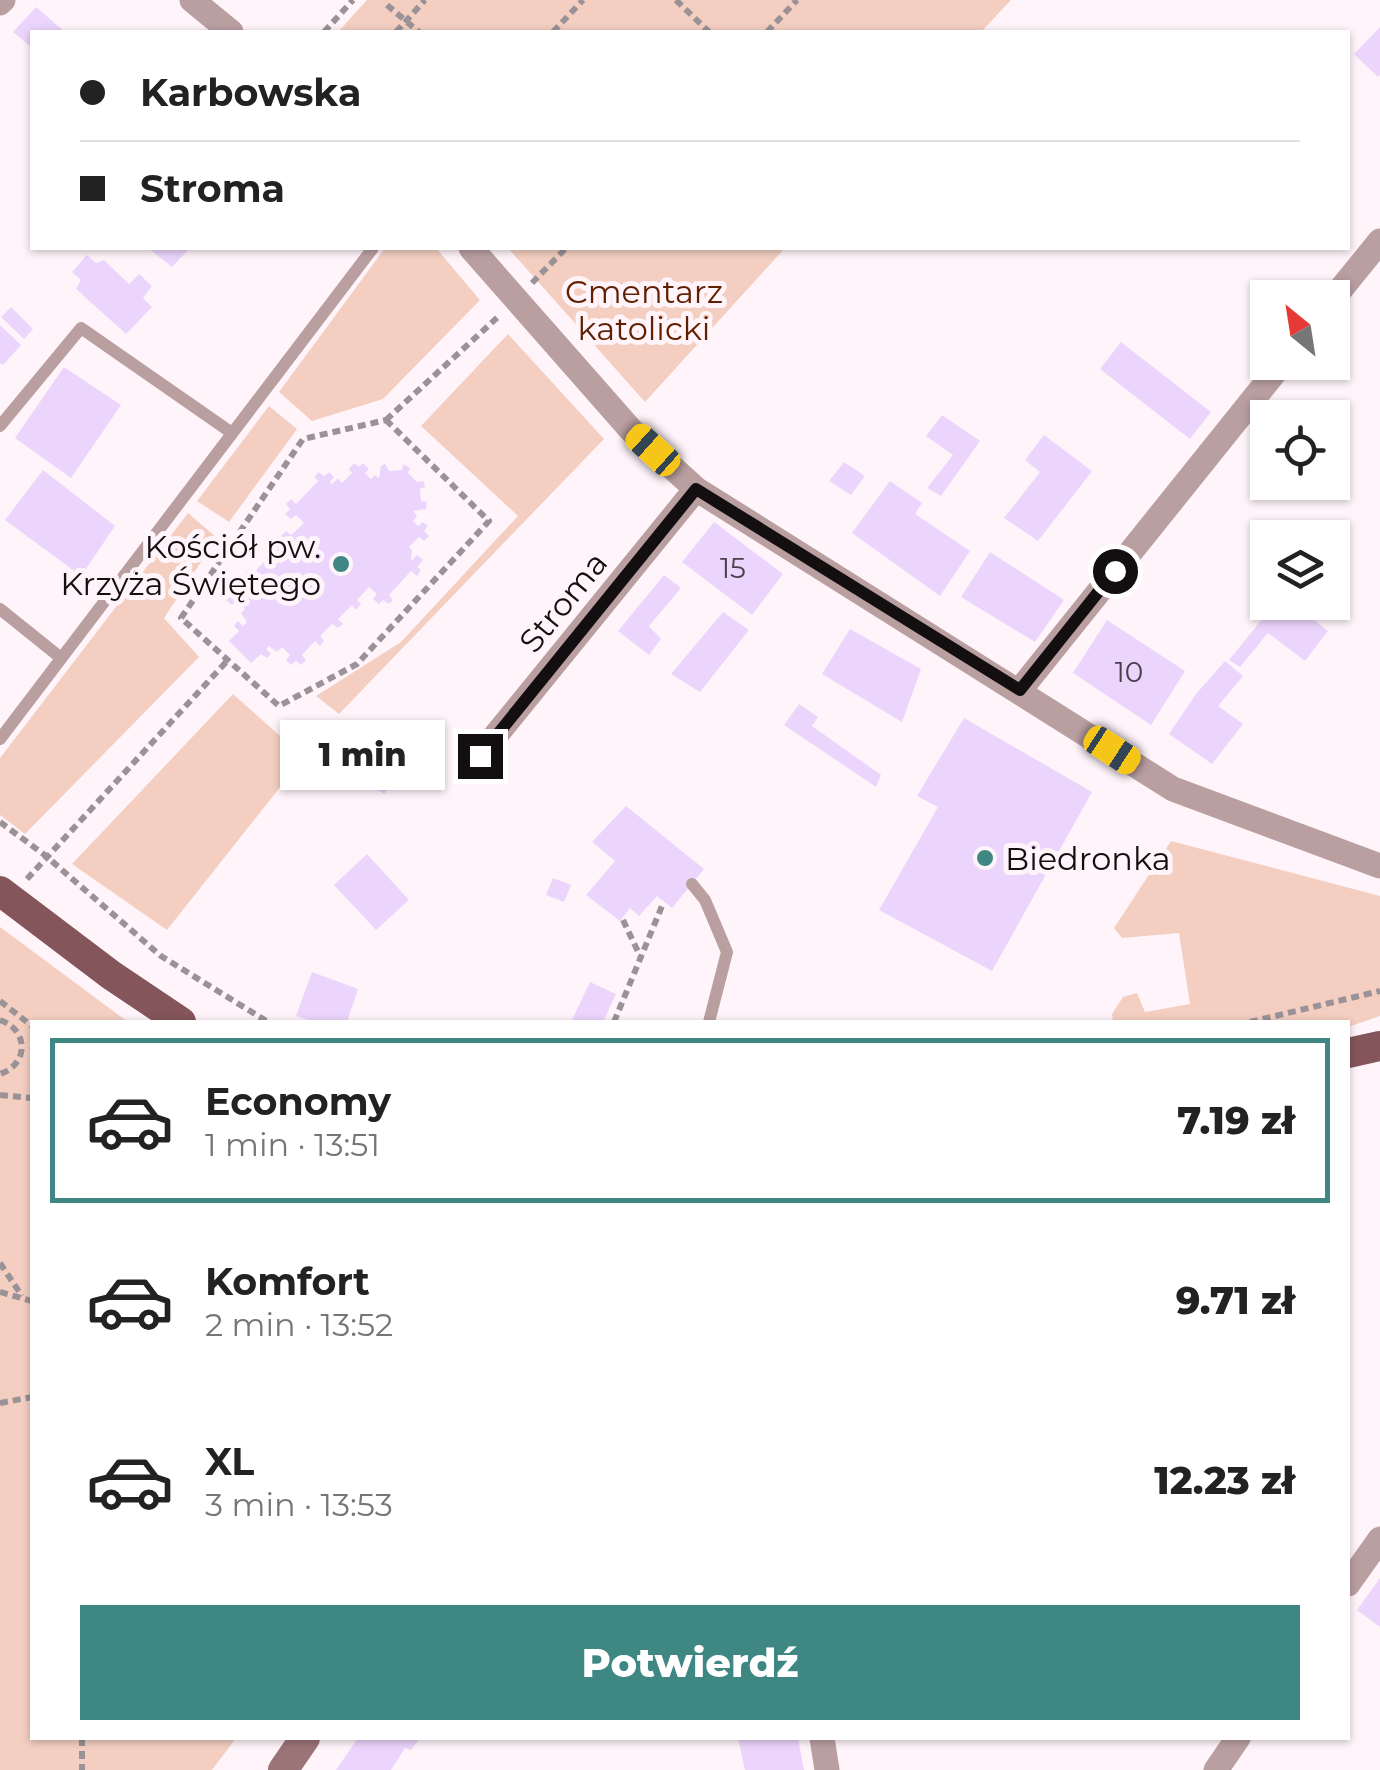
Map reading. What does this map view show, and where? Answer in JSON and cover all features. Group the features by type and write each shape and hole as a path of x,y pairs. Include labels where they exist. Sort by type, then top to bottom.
{"main road":[{"path":"5,895 111,976 177,1020"},
{"path":"1350,1053 1380,1046"}],"street":[{"path":"192,0 229,30"},
{"path":"1348,280 1380,241"},
{"path":"473,250 631,430 696,489 1173,789 1380,866"},
{"path":"1020,690 1268,380"},
{"name":"Stroma","path":"480,756 696,489"},
{"path":"1350,1581 1380,1538"},
{"path":"283,1770 304,1740"},
{"path":"822,1740 826,1770"},
{"path":"1216,1770 1237,1740"}],"lane":[{"path":"0,739 371,250"},
{"path":"0,426 81,328 232,432"},
{"path":"0,608 61,658"},
{"path":"692,884 705,900 727,952 709,1020"}],"path":[{"path":"326,30 352,0"},
{"path":"398,30 425,0"},
{"path":"555,30 582,0"},
{"path":"676,0 707,30"},
{"path":"769,30 797,0"},
{"path":"387,6 416,30"},
{"path":"386,420 489,521 357,664 279,706 181,618 304,439 386,420 518,299 564,250"},
{"path":"5,895 228,661"},
{"path":"0,822 46,856 161,956 265,1020"},
{"path":"615,1020 662,906"},
{"path":"623,920 642,959"},
{"path":"1258,1020 1380,991"},
{"path":"0,1001 30,1024"},
{"path":"14,1026 21,1017"},
{"path":"0,1020 14,1026 20,1034 22,1051 14,1066 0,1074"},
{"path":"0,1095 30,1098"},
{"path":"0,1263 22,1296"},
{"path":"0,1292 30,1300"},
{"path":"0,1404 30,1396"},
{"path":"82,1740 82,1770"}],"green space":[{"path":"367,0 1011,0 983,30 340,30"},
{"path":"384,250 438,250 480,300 383,399 312,421 279,392"},
{"name":"Cmentarz katolicki","path":"510,250 783,250 645,402"},
{"path":"508,334 604,439 339,714 316,696 401,642 518,516 421,426"},
{"path":"269,406 297,429 229,522 197,501"},
{"path":"188,513 217,538 164,618 199,657 25,834 0,815 0,758"},
{"path":"233,694 304,757 167,930 72,864"},
{"path":"1171,841 1380,896 1380,1016 1350,1026 1350,1020 1113,1020 1112,1014 1123,997 1137,993 1145,1012 1190,1004 1179,933 1122,938 1114,928"},
{"path":"0,927 125,1020 30,1020 30,1740 234,1740 212,1770 0,1770"}],"building":[{"path":"36,7 63,30 30,30 30,46 13,32"},
{"path":"1380,27 1380,75 1378,77 1354,54"},
{"path":"151,250 188,250 172,267"},
{"path":"87,255 96,263 104,260 129,284 139,274 152,286 143,298 152,307 126,334 76,289 81,280 72,272"},
{"path":"11,307 33,329 24,339 1,317"},
{"path":"0,325 21,345 3,365 0,363"},
{"path":"1121,342 1211,412 1190,439 1100,369"},
{"path":"64,367 121,405 71,478 15,438"},
{"path":"942,415 980,441 941,496 927,488 953,455 926,436"},
{"path":"1044,435 1092,471 1038,541 1004,518 1040,472 1025,460"},
{"path":"844,462 865,476 851,495 829,481"},
{"name":"Kościół pw. Krzyża Świętego","path":"354,463 359,467 363,463 371,479 375,475 379,478 385,464 389,471 402,470 403,464 410,468 408,473 417,482 424,481 425,487 420,489 426,509 413,511 417,516 413,521 418,526 423,522 428,526 424,531 429,536 424,541 419,537 409,547 411,561 417,555 423,560 417,567 421,570 417,576 411,571 389,595 393,600 389,604 373,599 377,594 369,587 357,600 361,604 356,610 352,605 338,619 343,624 338,628 332,624 320,636 324,641 320,646 315,641 302,655 306,660 301,665 296,661 291,665 286,660 290,655 282,647 277,652 269,646 266,649 271,654 267,658 261,654 251,663 229,641 239,631 234,626 238,621 243,626 247,622 241,613 245,609 237,601 232,605 226,600 231,595 227,591 231,586 236,591 249,578 245,573 249,569 254,572 266,560 268,550 273,554 286,541 281,536 286,531 291,535 304,523 296,515 291,519 285,514 290,509 286,504 291,499 296,504 318,481 314,477 319,472 324,476 329,472 334,477 332,484 338,478 342,483 352,473 349,469"},
{"path":"43,470 115,526 81,576 5,520"},
{"path":"890,481 922,503 915,514 970,551 940,596 852,533"},
{"path":"714,522 783,574 752,615 682,562"},
{"path":"990,552 1064,600 1035,642 961,597"},
{"path":"664,575 681,588 649,626 661,639 649,655 618,631"},
{"path":"723,612 749,630 700,692 671,674"},
{"path":"1107,620 1185,671 1151,725 1073,673"},
{"path":"1261,620 1314,620 1328,631 1305,661 1268,633 1240,667 1229,660"},
{"path":"850,629 921,669 902,722 822,674"},
{"path":"1225,661 1243,676 1218,706 1243,724 1212,764 1169,734"},
{"path":"799,704 818,717 812,726 881,775 876,787 784,725"},
{"path":"964,718 1092,792 992,971 879,910 938,807 917,796"},
{"path":"357,724 411,760 384,794 332,759"},
{"path":"626,806 704,869 672,908 657,896 639,916 630,908 620,921 586,895 615,861 592,842"},
{"path":"367,854 409,900 376,930 334,885"},
{"path":"553,878 571,885 564,902 546,895"},
{"path":"312,972 358,989 348,1020 296,1016"},
{"path":"590,982 616,994 604,1020 572,1020"},
{"path":"1380,1578 1380,1627 1357,1610"},
{"path":"357,1740 418,1740 411,1750 405,1748 391,1770 336,1770"},
{"path":"738,1740 798,1740 804,1770 745,1770"}],"place":[{"name":"Kościół pw. Krzyża Świętego","path":"341,564"},
{"name":"Biedronka","path":"985,858"}],"route":[{"path":"480,756 696,489 1020,690 1115,571"}]}
